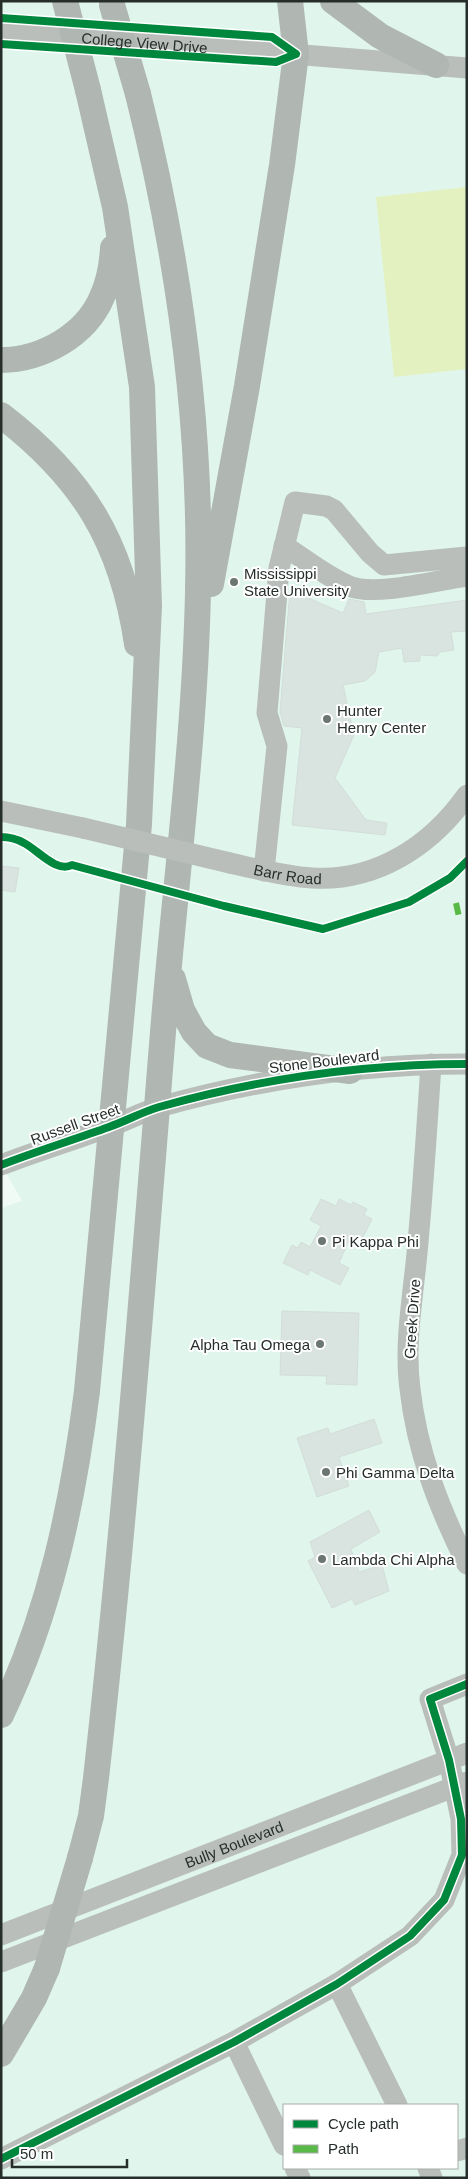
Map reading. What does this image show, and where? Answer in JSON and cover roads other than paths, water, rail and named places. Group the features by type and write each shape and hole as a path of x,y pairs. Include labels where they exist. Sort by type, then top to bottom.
{"main road":[{"path":"1,1715 24,1662 43,1609 70,1503 87,1391 139,824 149,606 142,387 115,207 65,1"},
{"path":"193,700 217,547 268,258 296,54 290,1"},
{"path":"333,1 380,36 436,65"},
{"path":"1,2054 34,1998 47,1968 91,1816 123,1506 193,700 198,592 198,522 192,428 182,327 166,214 138,94 112,3"},
{"path":"1,360 28,356 62,343 77,330 102,299 111,268 115,207"},
{"path":"1,415 42,449 62,471 101,524 113,550 130,603 137,645 143,747"},
{"path":"169,964 182,1010 194,1032 207,1046 230,1055 350,1071"}],"street":[{"name":"College View Drive","path":"1,31 467,68"},
{"path":"264,871 277,746 268,713 280,568 295,502 326,506 334,510 370,553 384,565 386,589"},
{"path":"284,546 348,586 358,589 386,589 467,576"},
{"path":"384,565 467,556"},
{"name":"Barr Road","path":"1,811 84,828 264,871 322,878 344,876 375,869 391,863 424,842 447,821 467,796"},
{"name":"Stone Boulevard","path":"157,1108 305,1074 431,1064 467,1064"},
{"name":"Greek Drive","path":"431,1064 425,1161 409,1337 410,1388 425,1466 451,1532 467,1564"},
{"name":"Russell Street","path":"1,1165 110,1127 157,1108"},
{"path":"1,2159 234,2042 337,1984 410,1936 444,1900 462,1855 461,1784 458,1757 430,1700 467,1684"},
{"name":"Bully Boulevard","path":"1,1935 458,1757"},
{"name":"Bully Boulevard","path":"1,1962 461,1784"},
{"path":"337,1984 397,2104"},
{"path":"234,2042 283,2143"}],"place":[{"name":"Mississippi State University","path":"234,582"},
{"name":"Hunter Henry Center","path":"327,719"},
{"name":"Pi Kappa Phi","path":"322,1241"},
{"name":"Alpha Tau Omega","path":"320,1344"},
{"name":"Phi Gamma Delta","path":"326,1472"},
{"name":"Lambda Chi Alpha","path":"322,1559"}]}
